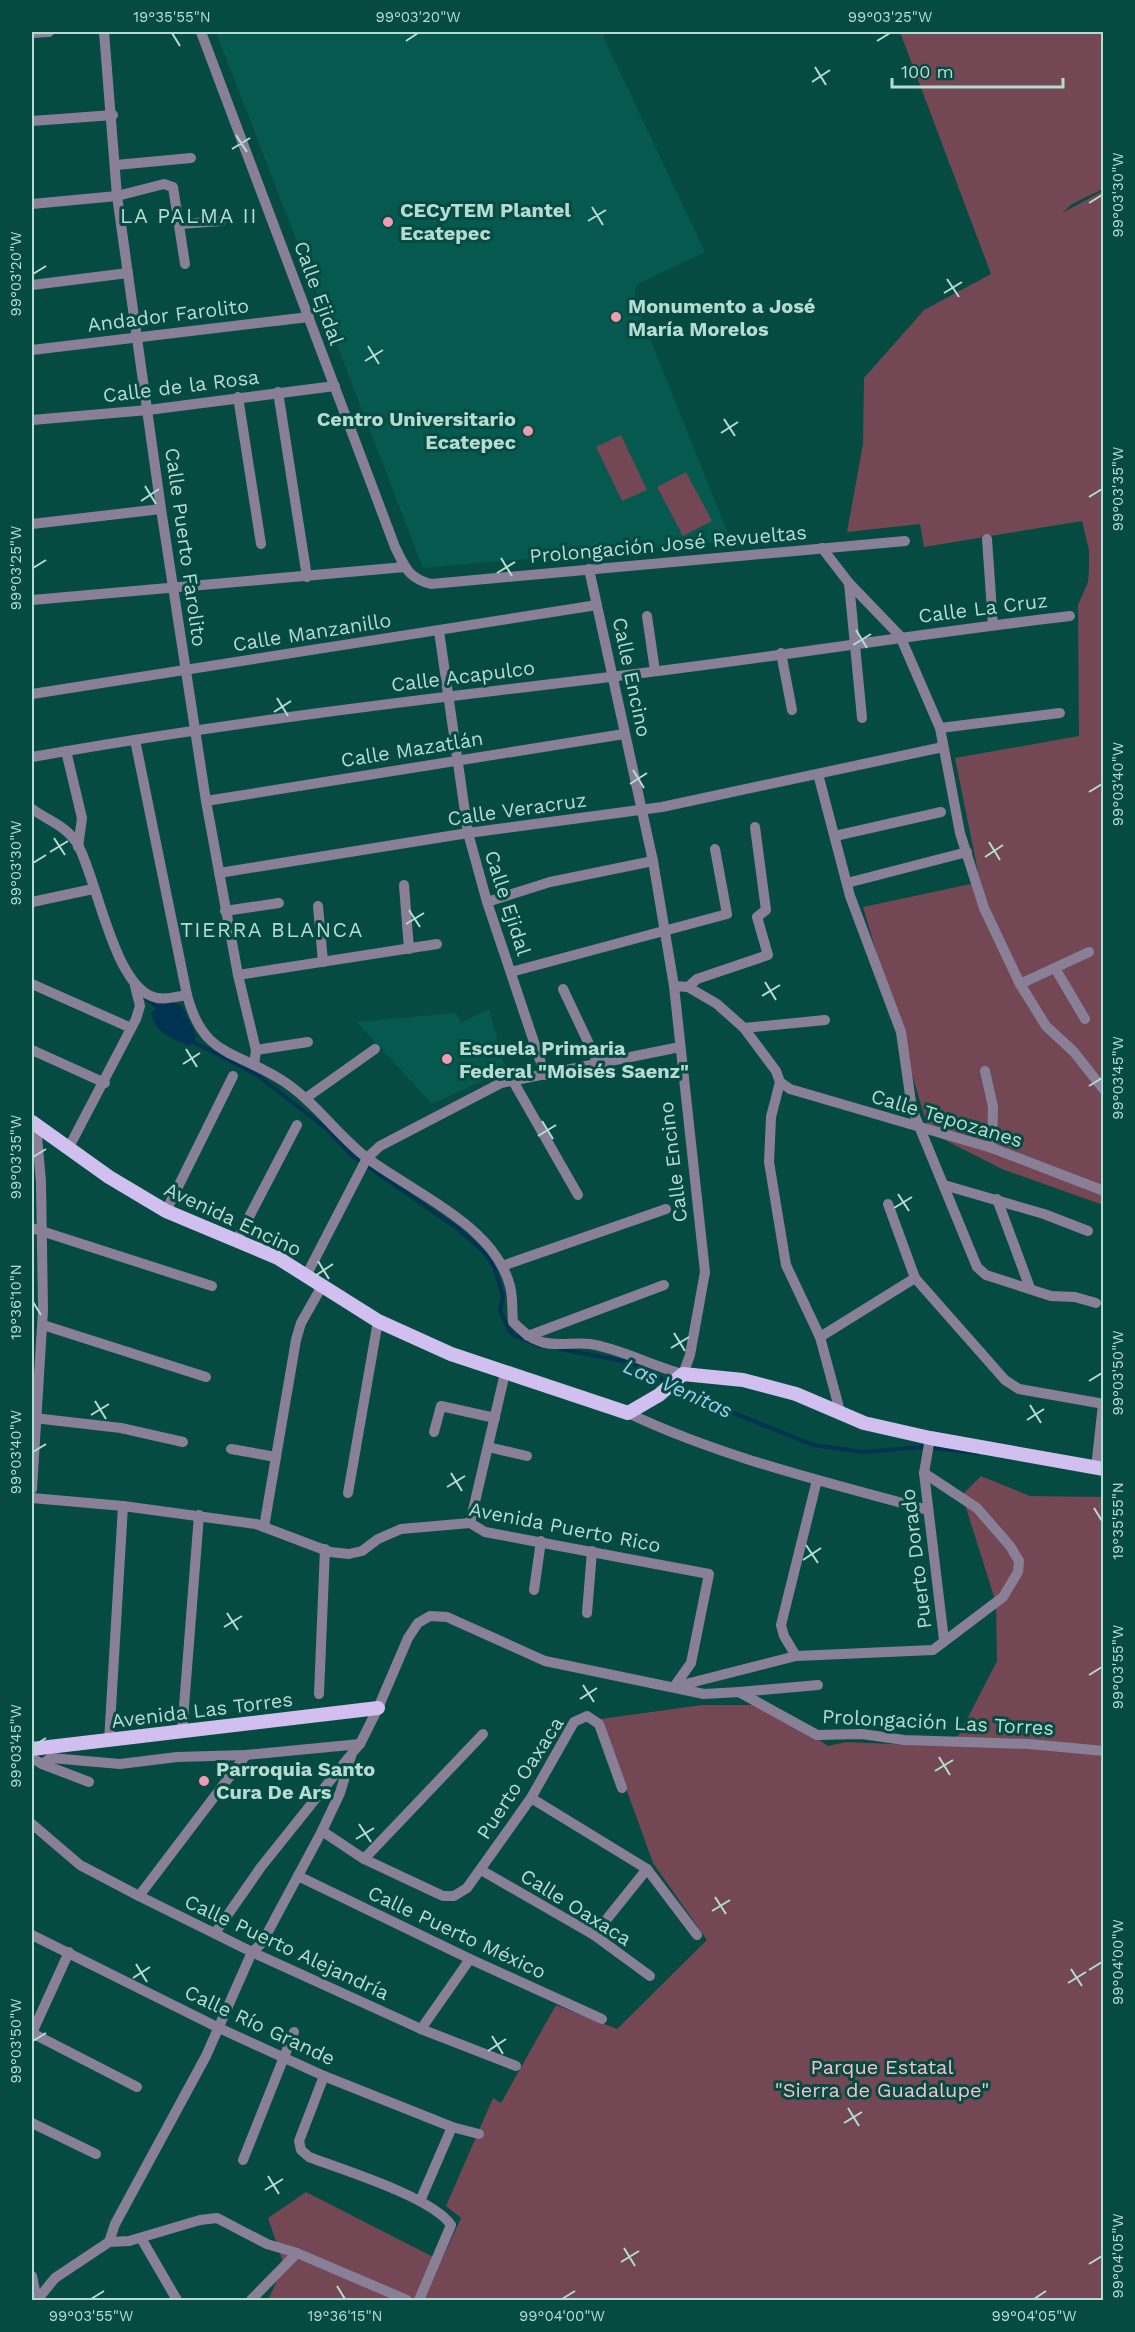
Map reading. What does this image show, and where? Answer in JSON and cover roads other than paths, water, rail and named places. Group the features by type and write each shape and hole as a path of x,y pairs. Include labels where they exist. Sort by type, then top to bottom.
{"main road":[{"name":"Avenida Encino","path":"34,1124 68,1149 166,1211 278,1258 378,1321 451,1354 628,1413"},
{"path":"628,1413 665,1389 680,1376 743,1380 796,1394 864,1423 930,1439 1100,1469"},
{"name":"Avenida Las Torres","path":"32,1749 378,1708"}],"street":[{"path":"32,33 49,32"},
{"name":"Calle Puerto Farolito","path":"104,32 113,115 117,196 161,509 194,731 225,911 256,1050 254,1065"},
{"name":"Calle Ejidal","path":"201,32 405,567"},
{"path":"32,121 113,115"},
{"path":"116,165 191,158"},
{"path":"32,204 117,196 165,184 173,186 181,224 185,264"},
{"path":"181,224 221,221"},
{"path":"32,285 128,273"},
{"name":"Andador Farolito","path":"32,350 309,316"},
{"name":"Calle de la Rosa","path":"32,420 148,410 335,386"},
{"path":"278,392 307,577"},
{"path":"238,398 261,544"},
{"path":"32,524 161,509"},
{"path":"987,539 993,625"},
{"name":"Prolongación José Revueltas","path":"405,567 415,580 431,584 905,541"},
{"path":"822,548 849,583 900,636 940,728 967,852 984,908 1020,984 1046,1026 1074,1052 1104,1090"},
{"path":"32,600 405,567"},
{"name":"Calle Encino","path":"589,569 640,811 653,861 667,931 674,986 705,1272 690,1355 680,1376"},
{"path":"849,583 862,718"},
{"name":"Calle Manzanillo","path":"32,694 597,605"},
{"path":"647,616 655,671"},
{"name":"Calle La Cruz","path":"900,636 1070,616"},
{"name":"Calle Ejidal","path":"439,631 468,833 487,902 545,1075"},
{"name":"Calle Acapulco","path":"32,757 194,731 448,695 612,677 900,636"},
{"path":"781,653 792,710"},
{"path":"940,728 1060,713"},
{"name":"Calle Mazatlán","path":"206,801 624,734"},
{"path":"135,740 187,995 192,1015 201,1032 214,1046 280,1079 306,1098 366,1158 463,1222 486,1242 502,1266 510,1287 513,1322 528,1336 540,1342 588,1344 614,1350 680,1376"},
{"name":"Calle Veracruz","path":"219,873 468,833 640,811 943,747"},
{"path":"66,751 82,818 78,847"},
{"path":"818,774 847,883 900,1032 912,1109 977,1266 986,1275 1051,1296 1075,1297 1096,1303"},
{"path":"835,836 941,812"},
{"path":"34,813 66,829 78,847 106,928 135,986 140,1006 105,1083 68,1149"},
{"path":"688,987 697,979 768,955 757,917 766,910 755,827"},
{"path":"511,972 727,914 715,849"},
{"path":"847,883 967,852"},
{"path":"487,902 550,882 653,861"},
{"path":"404,885 409,949"},
{"path":"32,902 93,889"},
{"path":"225,911 279,903"},
{"path":"318,906 323,962"},
{"path":"238,975 437,944"},
{"path":"1020,984 1089,952"},
{"path":"1055,968 1085,1018"},
{"path":"32,984 131,1028"},
{"path":"135,986 151,996 164,999 187,995"},
{"path":"674,986 688,987 717,1004 744,1028 776,1071 780,1082 771,1117 769,1162 786,1265 820,1338 842,1415"},
{"path":"562,989 598,1063"},
{"path":"744,1028 825,1020"},
{"path":"256,1050 308,1042"},
{"path":"306,1276 366,1158 380,1146 501,1083 680,1047"},
{"path":"306,1098 375,1049"},
{"path":"32,1050 105,1083"},
{"path":"984,1071 993,1107 992,1148"},
{"path":"166,1211 232,1076"},
{"path":"513,1081 578,1195"},
{"name":"Calle Tepozanes","path":"780,1082 790,1089 992,1148 1104,1191"},
{"path":"32,1489 34,1418 43,1325 43,1232 34,1124"},
{"path":"237,1240 297,1125"},
{"path":"944,1185 997,1199 1088,1231"},
{"path":"997,1199 1030,1288"},
{"path":"888,1204 915,1278 1005,1380 1019,1389 1103,1404 1100,1469"},
{"path":"502,1266 666,1209"},
{"path":"32,1228 212,1286"},
{"path":"820,1338 915,1278"},
{"path":"528,1336 664,1285"},
{"path":"264,1527 296,1340 301,1323 321,1286"},
{"path":"32,1307 43,1310"},
{"path":"348,1493 378,1321"},
{"path":"43,1325 206,1377"},
{"path":"470,1523 505,1373"},
{"path":"434,1432 441,1406 495,1418"},
{"path":"628,1413 679,1437 817,1480 928,1510"},
{"path":"34,1418 121,1428 183,1442"},
{"name":"Puerto Dorado","path":"930,1439 924,1473 944,1640"},
{"path":"488,1447 527,1456"},
{"path":"231,1449 276,1457"},
{"name":"Puerto Dorado","path":"796,1656 933,1650 1003,1598 1018,1572 1019,1561 977,1508 924,1473"},
{"path":"674,1687 796,1656 784,1636 781,1625 817,1480"},
{"name":"Avenida Puerto Rico","path":"32,1498 199,1515 264,1527 325,1549 349,1554 362,1551 378,1539 401,1529 470,1523 485,1532 709,1574 691,1663 674,1687"},
{"path":"109,1741 123,1506"},
{"path":"182,1732 199,1515"},
{"path":"534,1590 541,1541"},
{"path":"320,1694 325,1549"},
{"path":"587,1613 592,1551"},
{"path":"215,1934 261,1868 360,1744 408,1638 418,1623 430,1616 447,1617 545,1661 704,1694 818,1685"},
{"name":"Prolongación Las Torres","path":"739,1692 817,1735 862,1734 904,1740 1029,1744 1104,1751"},
{"name":"Puerto Oaxaca","path":"364,1860 443,1896 454,1896 466,1888 481,1870 531,1798 574,1722 587,1716 599,1724 622,1788"},
{"path":"322,1831 364,1860 483,1734"},
{"path":"42,1764 51,1758 120,1764 177,1757 246,1755 360,1744"},
{"path":"109,2242 115,2224 219,2028 252,1952 262,1943 322,1831 340,1793 352,1753"},
{"path":"139,1896 246,1755"},
{"path":"32,1758 89,1782"},
{"path":"531,1798 647,1869 697,1935"},
{"name":"Calle Puerto Alejandría","path":"32,1824 80,1865 139,1896 252,1952 421,2029 516,2066"},
{"path":"594,1935 647,1869"},
{"name":"Calle Oaxaca","path":"481,1870 594,1935 650,1976"},
{"name":"Calle Puerto México","path":"298,1876 470,1959 602,2019"},
{"name":"Calle Río Grande","path":"32,1935 219,2028 324,2076 452,2127 479,2134"},
{"path":"69,1952 32,2033 136,2087"},
{"path":"421,2029 470,1959"},
{"path":"243,2160 294,2032"},
{"path":"324,2076 299,2141 301,2150 309,2157 420,2201 445,2217 451,2225 419,2301"},
{"path":"32,2123 96,2154"},
{"path":"420,2201 452,2127"},
{"path":"37,2300 55,2278 109,2242 141,2238 200,2220 217,2218 267,2244 297,2253 407,2301"},
{"path":"141,2238 177,2301"},
{"path":"251,2301 297,2253"},
{"path":"32,2276 37,2300"}],"waterway":[{"name":"Las Venitas","path":"147,999 160,1009"},
{"name":"Las Venitas","path":"190,1040 257,1075 326,1128 350,1154 457,1228 485,1253 495,1269 503,1297 500,1311 509,1330 514,1335 540,1346"},
{"name":"Las Venitas","path":"560,1349 629,1362 669,1383"},
{"name":"Las Venitas","path":"675,1387 813,1445 863,1452 922,1447 978,1453"}],"place":[{"name":"CECyTEM Plantel Ecatepec","path":"388,222"},
{"name":"Monumento a José María Morelos","path":"616,317"},
{"name":"Centro Universitario Ecatepec","path":"528,431"},
{"name":"Escuela Primaria Federal \"Moisés Saenz\"","path":"447,1059"},
{"name":"Parroquia Santo Cura De Ars","path":"204,1781"}],"district":[{"name":"LA PALMA II","path":"189,215"},
{"name":"TIERRA BLANCA","path":"272,929"}],"park label":[{"name":"Parque Estatal \"Sierra de Guadalupe\"","path":"882,2078"}]}
